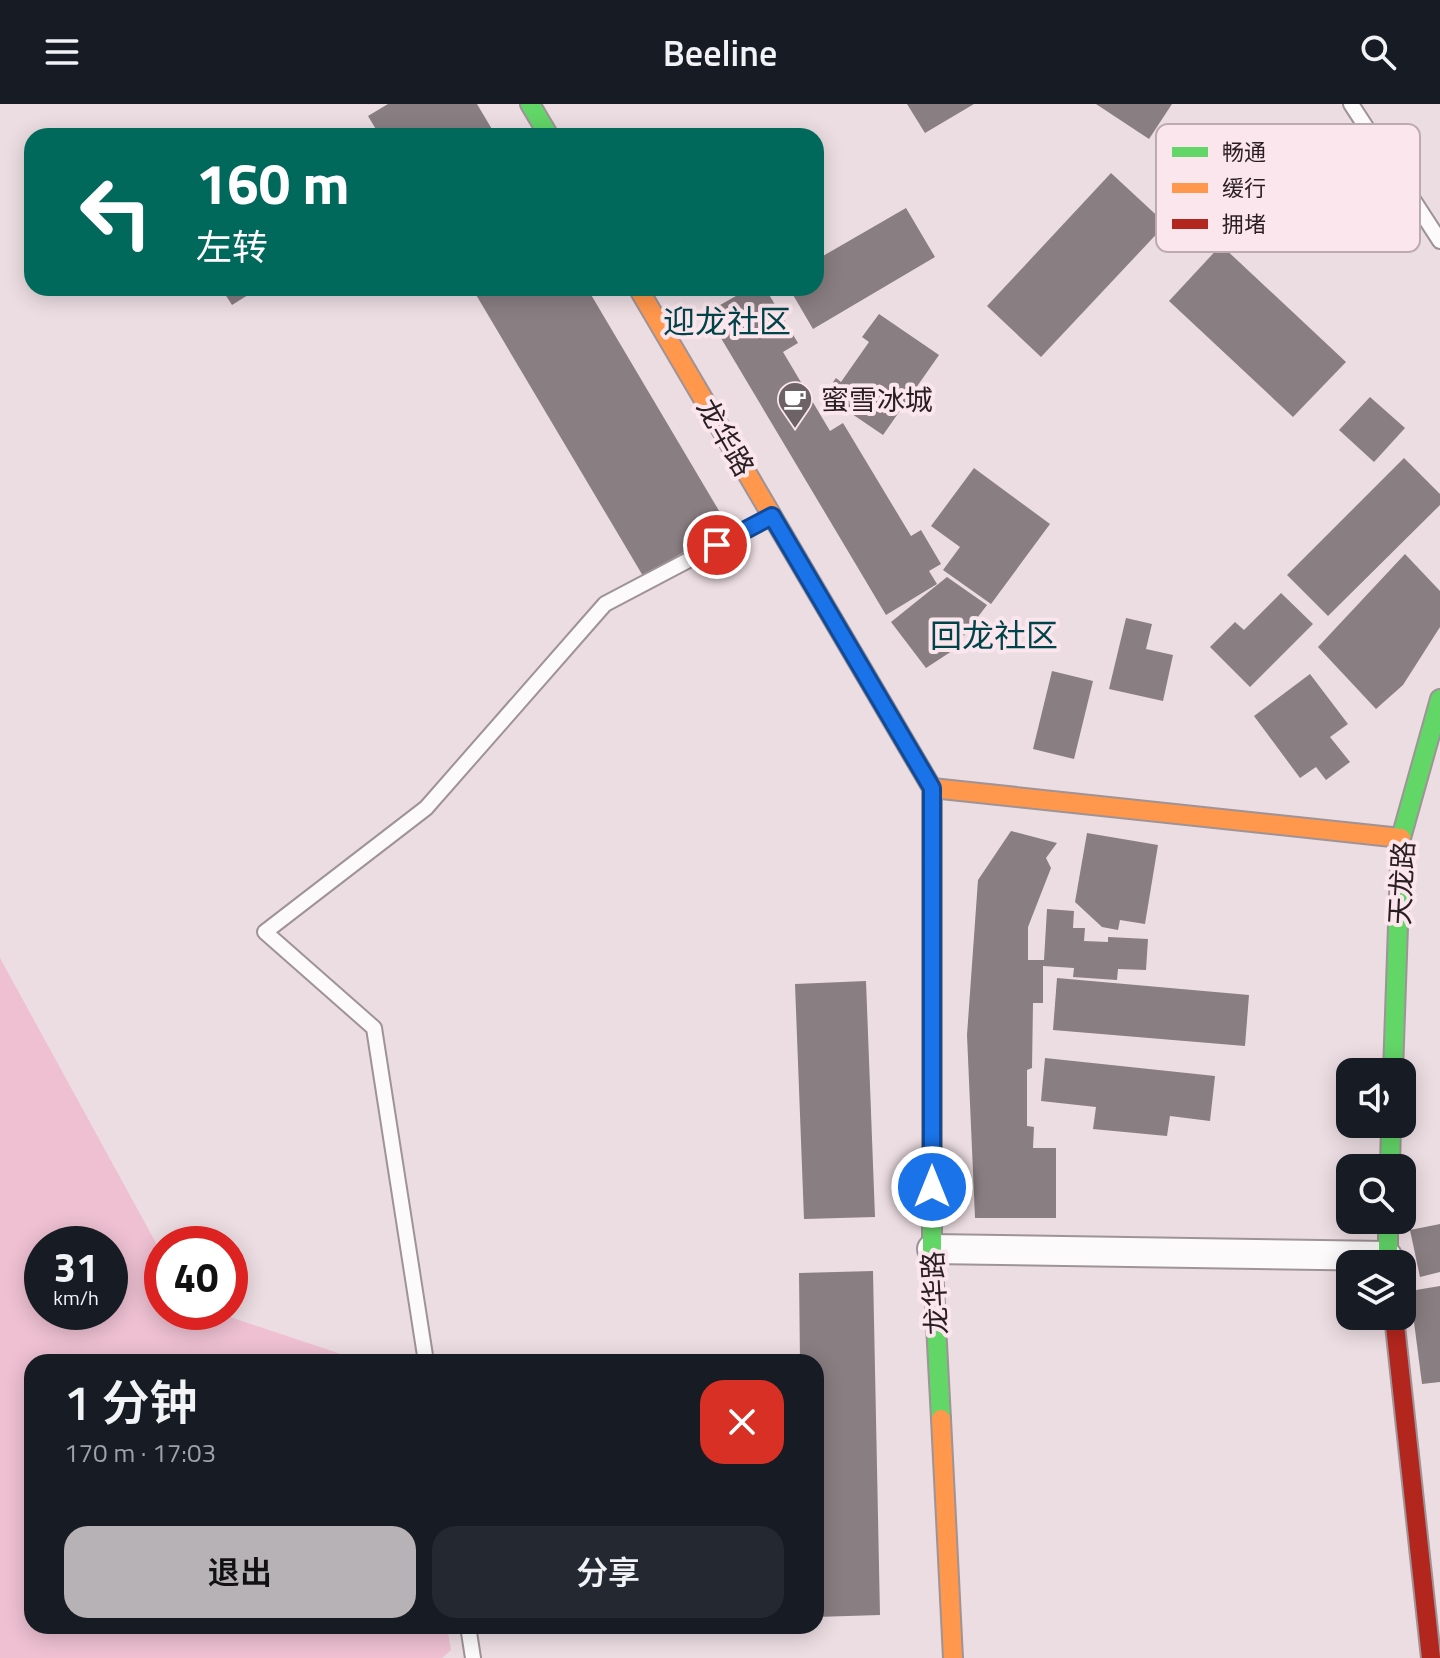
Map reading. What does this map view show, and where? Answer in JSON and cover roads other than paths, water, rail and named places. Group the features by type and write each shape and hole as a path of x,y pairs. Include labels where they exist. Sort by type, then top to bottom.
{"street":[{"path":"530,104 544,128"},
{"name":"龙华路","path":"643,296 932,788 932,1249 953,1658"},
{"name":"天龙路","path":"1393,1058 1401,838 1440,699"},
{"path":"932,788 1401,838"},
{"path":"932,1249 1336,1259"},
{"path":"1396,1330 1431,1658"}],"lane":[{"path":"1351,104 1364,124"},
{"path":"1420,210 1440,241"},
{"path":"425,1354 374,1028 265,932 426,808 605,604 772,516"},
{"path":"469,1634 473,1658"}],"place":[{"name":"蜜雪冰城","path":"795,430"}],"district":[{"name":"迎龙社区","path":"727,321"},
{"name":"回龙社区","path":"994,635"}]}
